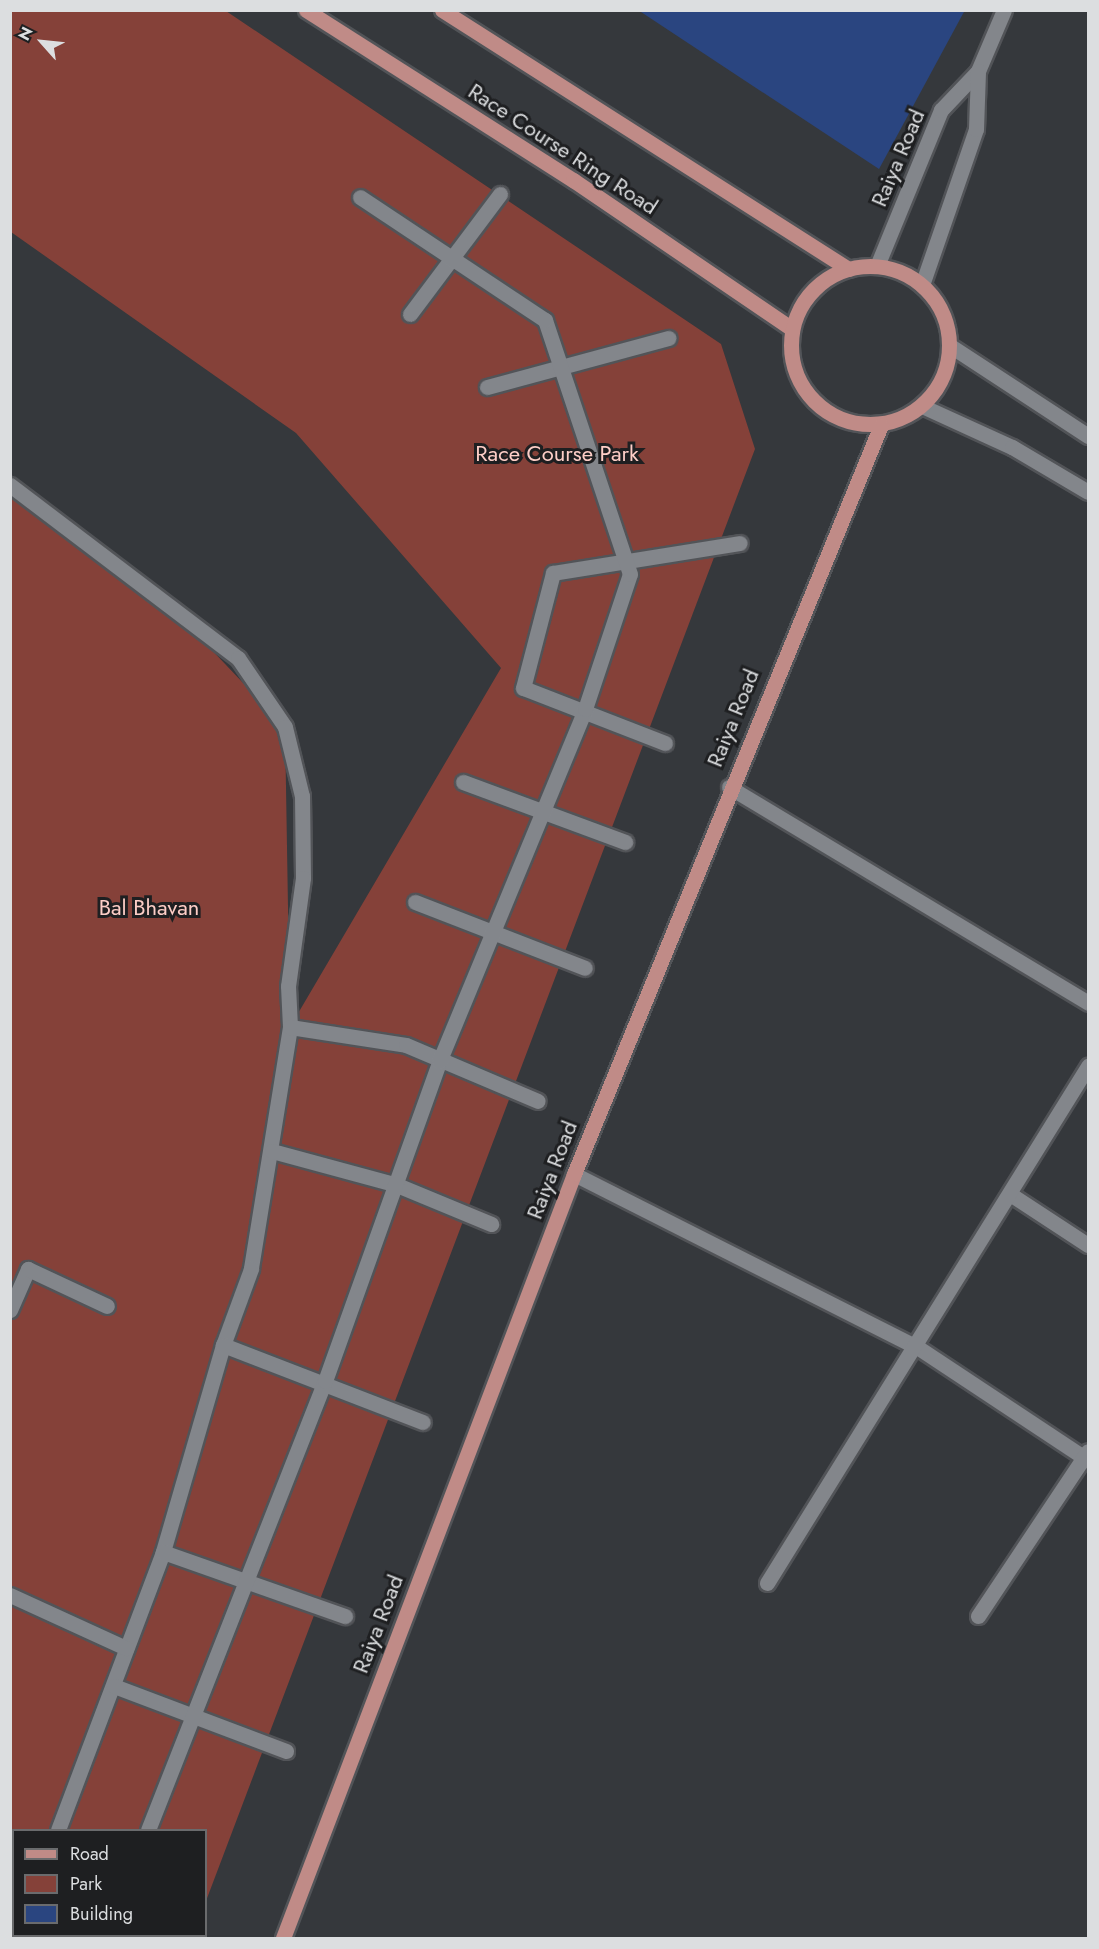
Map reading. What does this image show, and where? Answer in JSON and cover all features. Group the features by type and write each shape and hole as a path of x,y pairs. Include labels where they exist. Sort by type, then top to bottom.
{"main road":[{"name":"Race Course Ring Road","path":"306,10 573,180 792,329"},
{"path":"442,10 849,269"},
{"path":"877,266 903,272 922,285 942,312 949,345 937,388 922,406 881,425 840,420 808,395 790,352 792,329 812,291 849,269 877,266"},
{"name":"Raiya Road","path":"282,1938 574,1174 729,787 881,425"}],"street":[{"name":"Raiya Road","path":"877,266 941,110 978,71 1004,10"},
{"path":"922,285 976,129 978,71"},
{"path":"410,314 449,256 500,195"},
{"path":"148,1829 241,1582 325,1381 397,1185 439,1062 495,935 585,709 630,574 545,320 360,197"},
{"path":"487,387 562,369 669,338"},
{"path":"949,345 1089,436"},
{"path":"922,406 1012,447 1089,492"},
{"path":"10,485 238,658 285,727 302,796 303,878 288,986 290,1027 272,1151 251,1269 222,1345 163,1552 58,1829"},
{"path":"665,743 585,709 523,688 553,573 625,559 740,543"},
{"path":"463,782 544,814 626,842"},
{"path":"729,787 1089,1003"},
{"path":"416,902 495,935 585,968"},
{"path":"290,1027 406,1045 439,1062 538,1101"},
{"path":"767,1583 917,1347 1089,1066"},
{"path":"272,1151 397,1185 491,1224"},
{"path":"574,1174 917,1347 1087,1456 978,1616"},
{"path":"1010,1194 1089,1245"},
{"path":"10,1310 28,1269 107,1306"},
{"path":"222,1345 325,1381 423,1422"},
{"path":"163,1552 241,1582 345,1616"},
{"path":"10,1595 126,1648"},
{"path":"114,1686 286,1751"}],"green space":[{"name":"Race Course Park","path":"11,11 226,11 721,344 755,449 207,1898 207,1829 12,1829 10,1919 10,487 169,605 285,727 290,1027 501,668 296,433 11,232"},
{"path":"22,1937 106,1937 21,1938"}],"building":[{"path":"638,10 965,10 879,169"}],"park label":[{"name":"Bal Bhavan","path":"149,908"}]}
